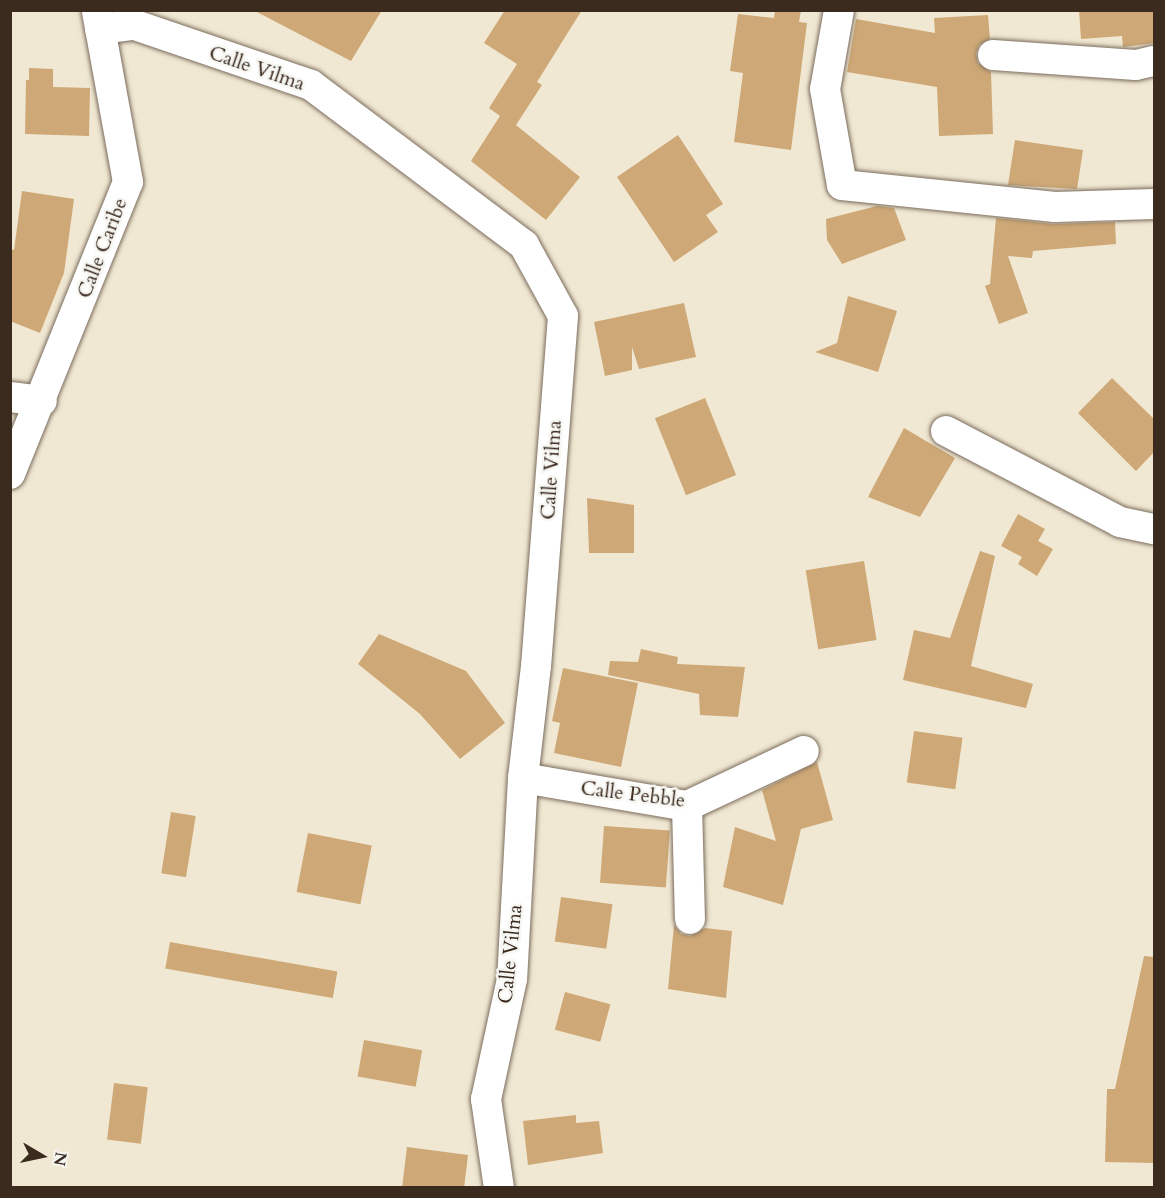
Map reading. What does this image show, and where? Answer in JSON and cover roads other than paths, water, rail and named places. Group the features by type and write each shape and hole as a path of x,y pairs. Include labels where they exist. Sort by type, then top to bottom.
{"street":[{"path":"839,10 825,89 842,185 1055,207 1155,204"},
{"name":"Calle Caribe","path":"10,474 42,401 128,182 98,20"},
{"name":"Calle Vilma","path":"98,20 135,25 311,85 524,245 563,316 536,666 523,778 512,979 486,1099 498,1188"},
{"path":"993,55 1136,65 1155,61"},
{"path":"10,397 42,401"},
{"path":"946,431 1120,522 1155,529"},
{"name":"Calle Pebble","path":"523,778 687,806 804,751"},
{"path":"687,806 690,920"}]}
